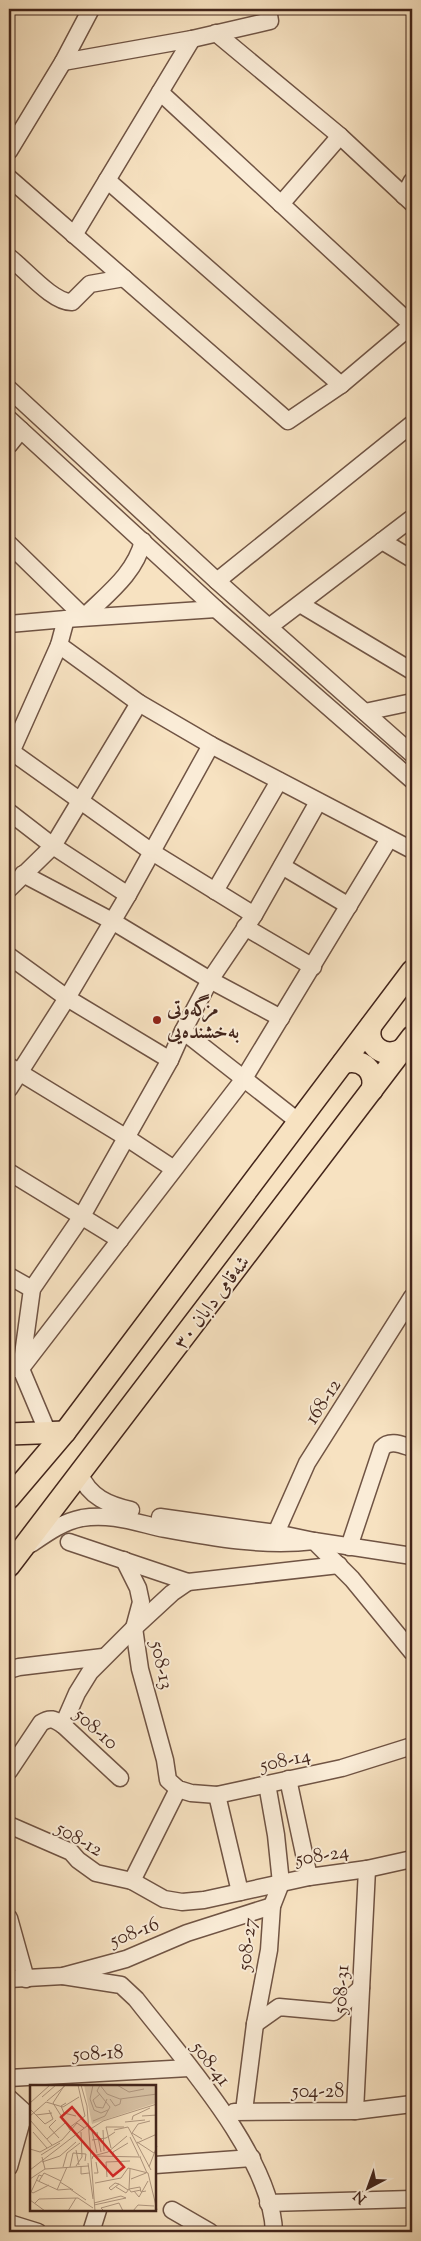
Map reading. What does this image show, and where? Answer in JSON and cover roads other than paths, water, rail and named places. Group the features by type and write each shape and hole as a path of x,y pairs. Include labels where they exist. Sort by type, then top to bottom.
{"main road":[{"name":"شەقامی دابان ٣٠","path":"9,1498 56,1432 299,1122 412,971"},
{"path":"371,1026 371,1041 378,1050 393,1053 408,1043"},
{"name":"شەقامی دابان ٣٠","path":"15,1559 408,1043"},
{"path":"343,1063 354,1061 369,1069 373,1079 372,1090"},
{"path":"9,1434 56,1432"}],"street":[{"path":"9,151 63,62 91,9"},
{"path":"63,62 192,38 270,21 268,9"},
{"path":"216,33 340,136 408,200"},
{"path":"74,235 192,38"},
{"path":"9,178 288,421 341,385 412,325 160,92"},
{"path":"281,204 340,136"},
{"path":"107,180 341,385"},
{"path":"408,200 412,181"},
{"path":"9,257 56,297 65,302 72,302 90,284 124,278"},
{"path":"9,389 217,581 412,754"},
{"path":"9,445 15,424 216,609 412,780"},
{"path":"217,581 412,424"},
{"path":"269,627 412,518"},
{"path":"84,617 130,570 138,556 143,541"},
{"path":"382,541 412,559"},
{"path":"9,544 84,617"},
{"path":"300,604 412,671"},
{"path":"9,624 84,617 216,609"},
{"path":"66,619 59,645 10,754 152,852 215,891 250,921 313,967"},
{"path":"59,645 139,703 211,745 412,850"},
{"path":"365,712 412,702"},
{"path":"9,889 53,846 139,703"},
{"path":"9,1089 14,1070 67,998 128,895 211,745"},
{"path":"215,891 279,781"},
{"path":"56,1432 15,1369 32,1290 82,1216 170,1060 210,980 250,921 318,802"},
{"path":"9,812 53,846 128,895"},
{"path":"15,1369 120,1240 243,1080 389,839"},
{"path":"282,866 349,906"},
{"path":"23,874 112,921 210,980 281,1018"},
{"path":"9,956 67,998 170,1060"},
{"path":"183,1031 243,1080 299,1122"},
{"path":"14,1070 127,1138 174,1169"},
{"path":"9,1172 120,1240"},
{"path":"9,1276 32,1290"},
{"name":"168-12","path":"276,1533 307,1463 412,1297"},
{"path":"349,1547 382,1448 386,1444 392,1443 412,1448"},
{"path":"80,1474 91,1492 112,1506 166,1518 276,1533 314,1542 412,1556"},
{"path":"15,1559 54,1528 67,1522 94,1516 122,1518 166,1529 265,1543 314,1542 339,1564 412,1652"},
{"path":"70,1542 188,1582 339,1564"},
{"name":"508-13","path":"124,1560 138,1588 141,1602 134,1628 140,1669 173,1785"},
{"path":"63,1725 77,1693 90,1672 103,1657 172,1593 188,1582"},
{"path":"9,1670 19,1667 103,1657"},
{"name":"508-10","path":"9,1771 41,1724 47,1719 54,1718 120,1778"},
{"name":"508-14","path":"173,1785 191,1793 218,1795 342,1768 412,1746"},
{"path":"288,1779 309,1877"},
{"name":"508-27","path":"244,2111 255,2024 269,1950 272,1906 281,1884 276,1835 267,1784"},
{"path":"132,1881 173,1785"},
{"name":"508-27","path":"218,1795 240,1892"},
{"name":"508-12","path":"9,1826 71,1852 78,1860 96,1873 132,1881 164,1899 182,1902 204,1900 240,1892"},
{"name":"508-24","path":"240,1892 309,1877 367,1869 412,1859"},
{"name":"508-31","path":"355,2111 367,1869"},
{"name":"508-16","path":"9,1979 63,1976 126,1959 187,1933 272,1906"},
{"path":"9,1918 26,1978"},
{"name":"508-41","path":"63,1976 120,1985 136,1999 224,2113 252,2158 268,2203 274,2232"},
{"path":"255,2024 279,2007 334,2012 361,1988"},
{"name":"508-18","path":"9,2078 190,2068"},
{"path":"9,2098 28,2116 9,2167"},
{"name":"504-28","path":"224,2113 244,2111 355,2111 412,2104"},
{"path":"156,2166 252,2158"},
{"path":"268,2203 412,2199"},
{"path":"172,2210 190,2227 210,2232"},
{"path":"91,2232 98,2211"},
{"path":"9,2223 38,2232"}],"place":[{"name":"مزگەوتی بەخشندەیی","path":"157,1020"}]}
